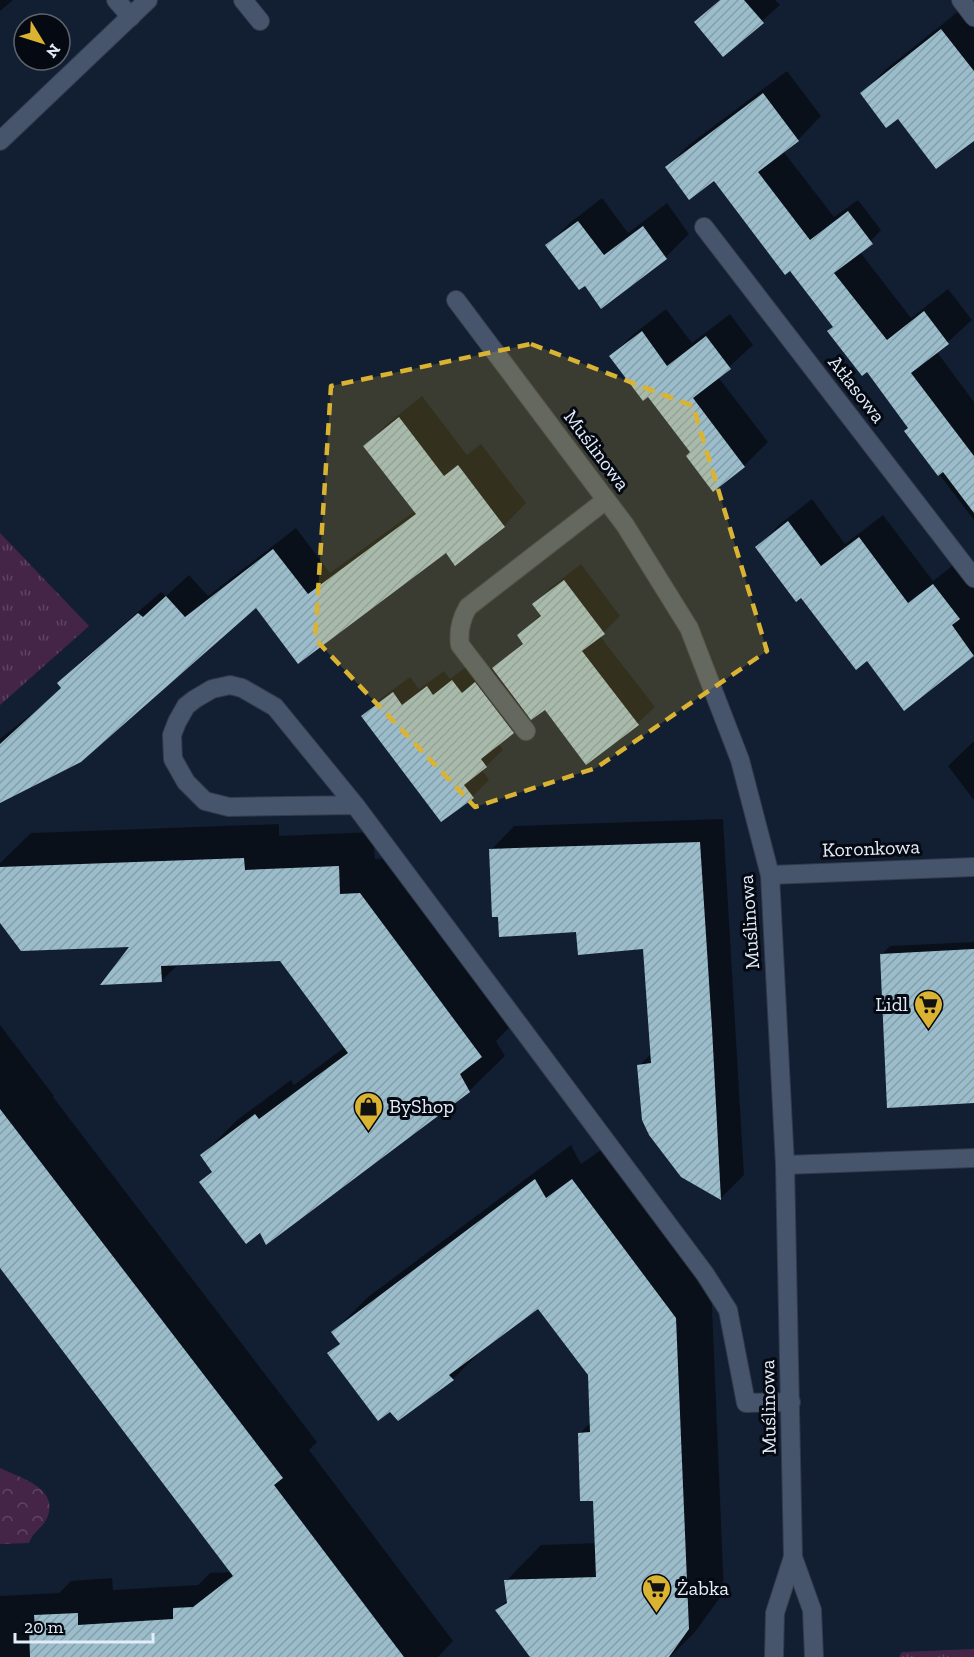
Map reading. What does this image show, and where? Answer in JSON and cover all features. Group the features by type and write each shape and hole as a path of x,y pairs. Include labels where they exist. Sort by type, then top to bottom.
{"street":[{"path":"116,0 130,17"},
{"path":"0,141 148,0"},
{"path":"243,0 260,21"},
{"path":"962,0 974,17"},
{"name":"Atłasowa","path":"704,227 974,578"},
{"name":"Muślinowa","path":"456,300 625,525 688,628 738,753 771,875 785,1166 793,1557 775,1613 774,1657"},
{"path":"526,731 460,645 462,617 468,607 606,500"},
{"path":"355,805 229,807 205,801 186,782 173,759 172,735 177,722 186,706 212,689 230,685 242,688 275,707 355,805 705,1274 728,1310 746,1403 791,1402"},
{"name":"Koronkowa","path":"771,875 974,867"},
{"path":"785,1166 974,1158"},
{"name":"Muślinowa","path":"793,1557 812,1610 814,1657"}],"highlighted area":[{"path":"531,344 693,406 767,651 596,768 475,807 315,639 331,386"}],"green space":[{"path":"0,533 89,626 0,705"},
{"path":"0,1468 37,1486 49,1500 46,1520 29,1543 0,1544"},
{"path":"974,1649 974,1657 899,1657 902,1652"}],"building":[{"path":"720,0 744,0 764,23 723,57 694,22"},
{"path":"941,29 974,71 974,141 936,169 898,119 886,128 860,93"},
{"path":"763,93 799,141 758,172 810,240 848,211 873,244 834,273 887,340 924,311 949,344 911,373 974,456 974,513 943,472 938,476 904,431 908,428 867,372 862,376 827,331 833,327 790,271 785,275 714,181 689,200 665,167"},
{"path":"578,221 604,255 643,226 667,259 601,309 585,286 579,290 545,245"},
{"path":"642,331 667,366 706,336 731,369 693,398 745,467 713,492 686,456 690,452 648,397 643,401 609,356"},
{"path":"399,417 444,476 458,465 505,527 455,566 446,553 298,664 256,608 81,762 0,803 0,744 61,688 57,683 138,613 143,617 166,596 185,617 273,549 308,594 416,514 363,446"},
{"path":"788,521 821,566 859,537 908,603 933,584 960,619 952,625 974,656 904,711 867,661 856,670 801,598 796,602 755,547"},
{"path":"564,580 605,634 582,651 639,725 586,765 545,710 531,720 492,668 523,644 517,635 541,616 532,604"},
{"path":"452,680 462,693 475,682 514,733 481,759 487,767 464,785 474,798 441,822 361,716 393,692 402,705 427,686 433,695"},
{"path":"700,842 721,1200 681,1177 649,1135 642,1120 637,1065 651,1063 643,949 578,955 576,932 499,937 498,917 492,917 489,849"},
{"path":"244,858 245,870 339,866 340,894 360,893 482,1057 460,1074 470,1092 266,1245 260,1233 246,1244 199,1182 212,1172 200,1155 255,1114 259,1119 348,1053 280,961 161,966 162,982 100,985 129,947 21,951 0,923 0,867"},
{"name":"Lidl","path":"974,949 974,1103 887,1108 880,954"},
{"path":"0,1109 283,1478 274,1485 404,1657 30,1657 29,1627 35,1627 34,1615 78,1613 78,1625 173,1619 173,1608 193,1607 233,1576 0,1268"},
{"path":"535,1179 546,1198 572,1179 676,1318 689,1629 669,1657 530,1657 495,1610 507,1603 504,1580 596,1577 593,1501 580,1501 578,1433 590,1432 588,1375 538,1309 449,1375 454,1380 398,1421 390,1412 378,1421 327,1353 340,1344 331,1332"}],"place":[{"name":"Lidl","path":"929,1030"},
{"name":"ByShop","path":"368,1132"},
{"name":"Żabka","path":"656,1614"}]}
